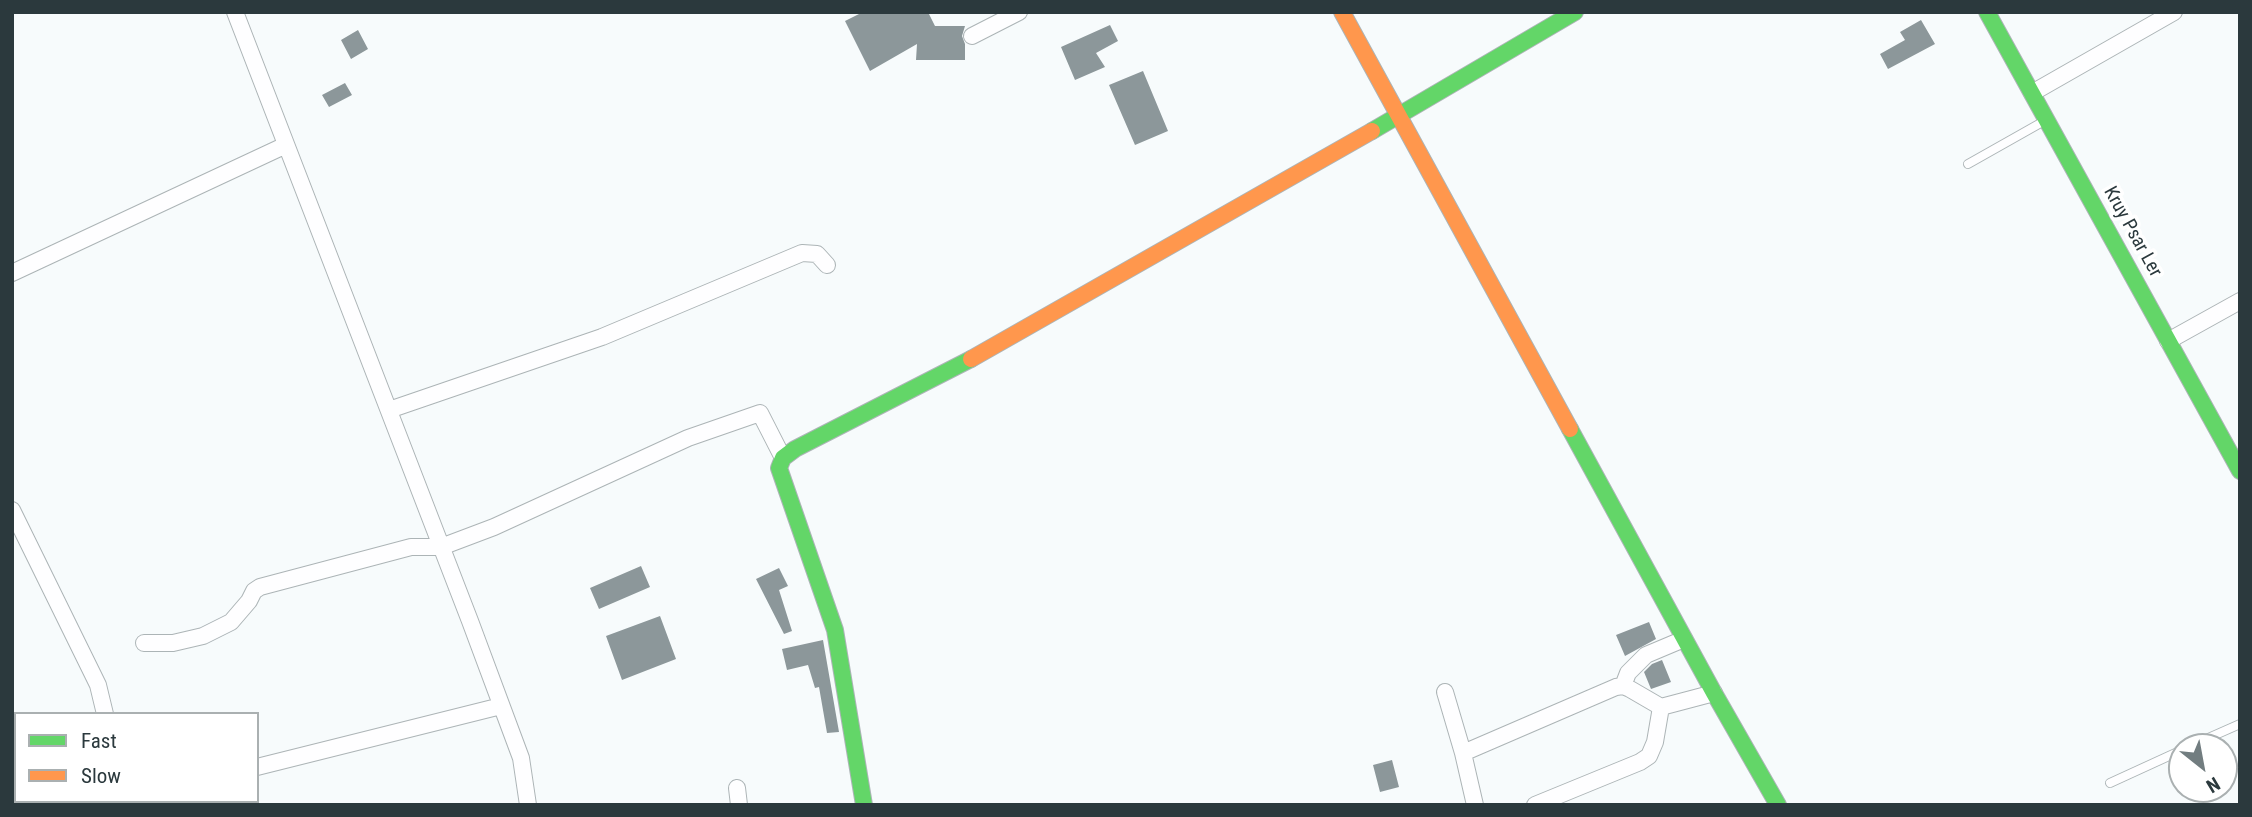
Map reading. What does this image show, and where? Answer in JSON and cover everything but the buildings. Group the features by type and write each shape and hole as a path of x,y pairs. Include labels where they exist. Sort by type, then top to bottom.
{"street":[{"path":"235,12 521,758 528,805"},
{"path":"972,36 1020,12"},
{"path":"1342,12 1714,694 1778,805"},
{"path":"864,805 835,630 779,468 783,458 794,449 968,361 1399,116 1575,12"},
{"name":"Kruy Psar Ler","path":"1987,12 2240,471"},
{"path":"2032,93 2174,12"},
{"path":"12,273 286,145"},
{"path":"389,410 602,337 802,253 817,254 827,265"},
{"path":"2168,341 2240,300"},
{"path":"144,643 173,643 203,636 231,622 260,587 402,549 441,547 494,527 688,438 761,413 783,458"},
{"path":"12,510 98,685 105,712"},
{"path":"1463,753 1623,686 1628,673 1646,655 1684,639"},
{"path":"1623,686 1661,707 1714,694"},
{"path":"1445,692 1475,805"},
{"path":"259,766 501,706"},
{"path":"1535,805 1649,756 1655,742 1661,707"},
{"path":"737,788 739,805"}],"lane":[{"path":"1968,164 2046,120"},
{"path":"2218,733 2240,723"},
{"path":"2110,783 2168,756"}],"traffic: fast":[{"path":"1372,131 1575,12"},
{"path":"1987,12 2240,471"},
{"path":"864,805 835,630 779,468 783,458 795,449 971,359"},
{"path":"1570,429 1778,805"}],"traffic: slow":[{"path":"1342,12 1570,429"},
{"path":"971,359 1372,131"}]}
